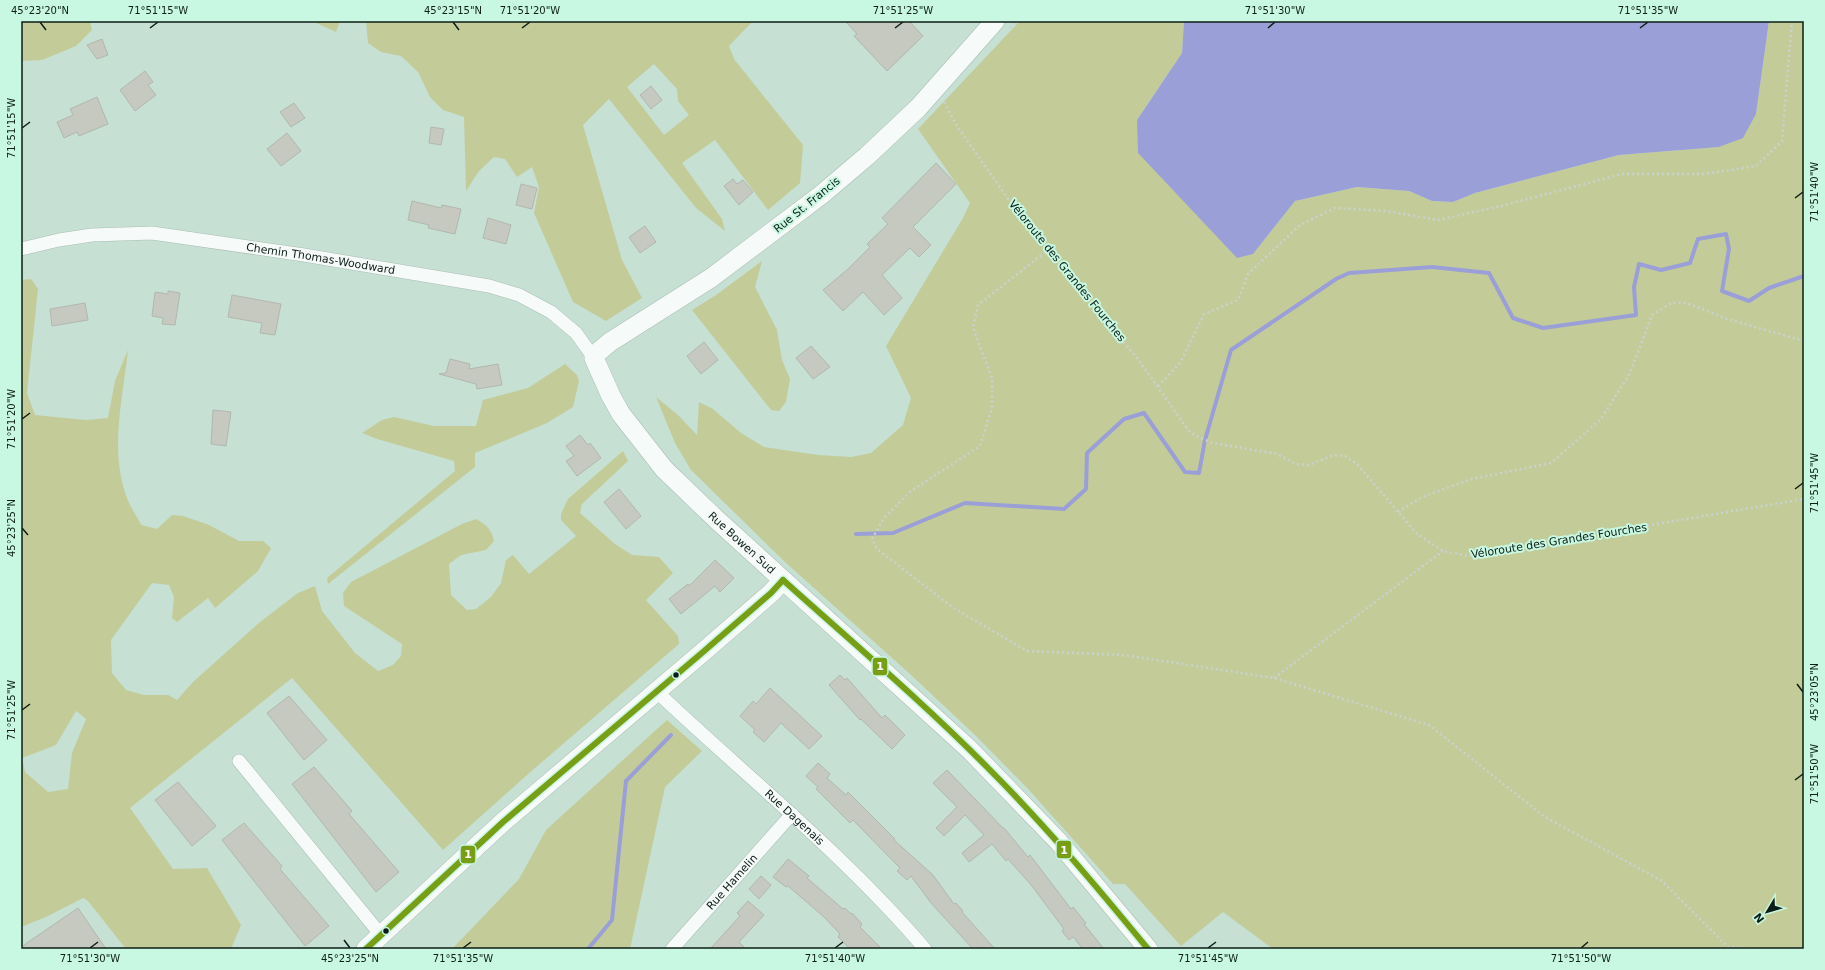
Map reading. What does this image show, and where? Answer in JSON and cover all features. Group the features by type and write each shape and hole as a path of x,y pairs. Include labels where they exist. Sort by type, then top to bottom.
{"street":[{"name":"Rue St. Francis","path":"594,358 597,352 610,342 710,278 821,195 867,156 918,108 995,21"},
{"name":"Chemin Thomas-Woodward","path":"21,249 59,240 92,235 152,233 304,254 489,286 519,295 551,312 576,333 594,358"},
{"name":"Rue Bowen Sud","path":"594,358 621,414 664,468 716,519 969,749 1058,841 1148,949"},
{"path":"366,949 503,822 771,593 783,580"},
{"name":"Rue Dagenais","path":"656,692 792,814 875,894 925,949"},
{"path":"239,761 381,935"},
{"name":"Rue Hamelin","path":"672,949 792,814"}],"path":[{"path":"1158,386 1180,363 1204,314 1238,300 1248,274 1300,225 1335,208 1386,211 1438,220 1501,206 1622,174 1704,174 1756,166 1782,140 1792,21"},
{"name":"Véloroute des Grandes Fourches","path":"943,100 957,126 1011,203 1101,316 1138,358 1189,431 1198,437 1213,443 1277,454 1296,464 1309,465 1334,455 1345,456 1358,465 1417,534 1443,551 1468,556 1804,499"},
{"path":"1049,250 978,305 973,328 992,378 992,408 980,446 911,491 884,518 872,540 877,549 952,606 1027,651 1124,655 1274,678 1429,725 1545,817 1662,881 1728,946 1756,949"},
{"path":"1398,512 1422,497 1472,479 1551,463 1601,419 1630,373 1652,315 1671,303 1687,303 1727,319 1804,341"},
{"path":"1274,678 1443,551"}],"green space":[{"path":"21,21 90,21 92,30 76,46 42,60 21,61"},
{"path":"312,21 340,21 336,32"},
{"path":"366,21 753,21 729,46 734,59 803,145 800,183 768,210 715,140 682,163 722,219 725,231 696,208 609,99 583,125 622,260 642,298 606,321 573,302 534,213 539,187 532,167 517,177 505,159 494,157 479,171 466,191 464,117 443,110 430,97 418,72 401,56 381,52 368,43","holes":["654,64 677,89 678,101 689,115 664,135 627,87"]},
{"path":"1020,21 1184,21 1182,53 1137,120 1253,254 1295,201 1357,187 1409,191 1432,201 1453,202 1475,193 1619,155 1719,147 1742,138 1756,114 1769,21 1804,21 1804,949 1273,949 1223,912 1181,946 1125,884 1113,884 1029,790 976,736 910,674 786,563 691,470 675,443 656,397 678,415 697,435 699,402 713,409 741,433 764,447 818,455 851,457 871,453 903,425 911,398 886,346 963,218 970,203 918,129"},
{"path":"762,261 755,287 777,330 782,360 790,379 786,402 779,411 771,410 692,310 716,295"},
{"path":"31,279 38,289 27,393 35,415 86,420 108,418 115,381 128,350 119,424 119,462 127,498 141,525 157,529 172,515 183,516 209,525 239,541 263,541 271,548 258,571 215,608 208,598 177,622 172,618 174,597 169,585 152,583 111,640 112,673 126,690 144,695 168,695 177,700 193,682 260,622 298,593 315,586 322,611 355,653 378,671 393,665 401,656 402,644 344,606 343,593 351,582 462,524 476,519 488,528 494,541 486,550 461,555 449,564 451,595 467,610 476,609 491,597 501,583 506,560 513,555 529,574 576,536 561,520 561,514 568,499 623,451 628,461 582,504 580,513 615,544 632,555 659,557 673,573 646,600 678,636 679,644 527,775 443,850 292,678 130,808 173,869 207,868 241,925 231,949 126,949 88,901 83,898 46,917 21,927 21,280","holes":["76,711 86,719 72,753 68,789 48,792 25,772 22,758 56,745"]},
{"path":"565,364 577,375 579,381 573,407 547,423 475,453 475,467 328,584 327,578 455,471 454,461 377,439 362,433 382,420 394,417 434,426 476,426 483,400 528,388"},
{"path":"667,720 702,751 665,787 630,949 452,949 519,879 546,830"}],"water":[{"path":"1184,21 1769,21 1756,114 1743,138 1719,147 1619,155 1475,193 1453,202 1432,201 1409,191 1357,187 1295,201 1253,254 1237,258 1138,153 1137,120 1182,53"}],"building":[{"path":"845,21 909,21 923,36 887,71 854,36 857,34"},
{"path":"102,39 108,55 97,59 87,45"},
{"path":"145,71 153,82 148,85 156,95 135,111 120,90"},
{"path":"651,86 662,100 651,109 640,95"},
{"path":"97,97 108,124 79,136 77,132 64,138 57,122 73,115 70,109"},
{"path":"294,103 305,118 291,127 280,112"},
{"path":"431,127 444,129 441,145 429,143"},
{"path":"287,133 301,151 281,166 267,149"},
{"path":"936,163 956,184 913,227 931,245 919,257 910,248 882,275 902,298 884,315 863,292 843,311 823,290 847,270 870,247 867,244 888,224 882,218"},
{"path":"733,179 737,184 743,180 753,192 739,205 724,186"},
{"path":"521,184 537,188 532,209 516,205"},
{"path":"412,201 441,208 442,205 461,209 455,234 428,228 429,225 408,220"},
{"path":"488,218 511,225 506,244 483,238"},
{"path":"645,226 656,242 640,253 629,237"},
{"path":"168,291 180,293 175,325 162,324 163,318 152,316 155,292 168,294"},
{"path":"232,295 281,304 275,335 260,333 262,323 228,317"},
{"path":"85,303 88,320 52,326 50,309"},
{"path":"704,342 718,360 701,374 687,356"},
{"path":"811,346 830,367 813,379 796,358"},
{"path":"450,359 470,364 469,369 498,364 502,385 477,389 476,384 439,374 446,373"},
{"path":"213,410 231,412 226,446 211,444"},
{"path":"580,435 588,445 590,443 601,458 577,476 566,461 574,456 566,446"},
{"path":"619,489 641,516 626,529 604,502"},
{"path":"715,560 734,578 720,592 715,586 681,614 669,599 688,584 689,586"},
{"path":"840,675 845,680 847,678 882,718 885,715 905,735 892,749 861,719 860,720 829,685"},
{"path":"770,688 822,736 809,749 781,723 764,742 753,732 755,730 740,716 753,701 756,704"},
{"path":"289,696 327,740 304,760 267,713"},
{"path":"818,763 830,774 827,778 846,795 848,792 895,839 894,840 933,875 954,904 956,903 963,911 962,912 995,949 973,949 931,903 911,876 907,880 897,871 900,868 853,820 850,823 816,789 818,787 806,776"},
{"path":"314,767 352,811 349,814 399,872 376,892 292,784"},
{"path":"947,770 1004,828 1028,857 1030,855 1071,909 1073,907 1086,923 1084,924 1104,949 1083,949 1073,937 1069,940 1062,931 1064,929 1032,886 1008,859 1006,861 992,844 969,862 962,853 984,835 965,815 944,836 936,828 957,807 933,783"},
{"path":"178,782 216,826 192,846 155,800"},
{"path":"244,823 282,866 280,869 329,926 305,946 222,840"},
{"path":"788,859 809,876 807,878 843,909 845,908 851,914 852,913 862,924 860,927 882,949 850,949 838,937 840,934 824,917 788,886 786,887 773,877"},
{"path":"761,876 771,885 759,899 749,889"},
{"path":"748,901 764,915 739,942 746,949 710,949 740,916 737,913"},
{"path":"78,908 106,949 21,949 21,947"}],"waterway":[{"path":"856,534 893,533 965,503 1064,509 1086,489 1087,453 1124,419 1144,413 1185,472 1199,473 1205,440 1231,350 1336,279 1349,273 1432,267 1489,273 1513,318 1543,328 1636,315 1634,287 1639,264 1661,270 1690,263 1698,239 1726,234 1729,249 1722,291 1749,301 1769,288 1804,276"},
{"path":"588,949 612,920 626,781 671,735"}],"transit line":[{"name":"1","path":"783,580 913,696 988,768 1050,834 1148,949"},
{"name":"1","path":"366,949 503,822 703,652 771,593 783,580"}]}
